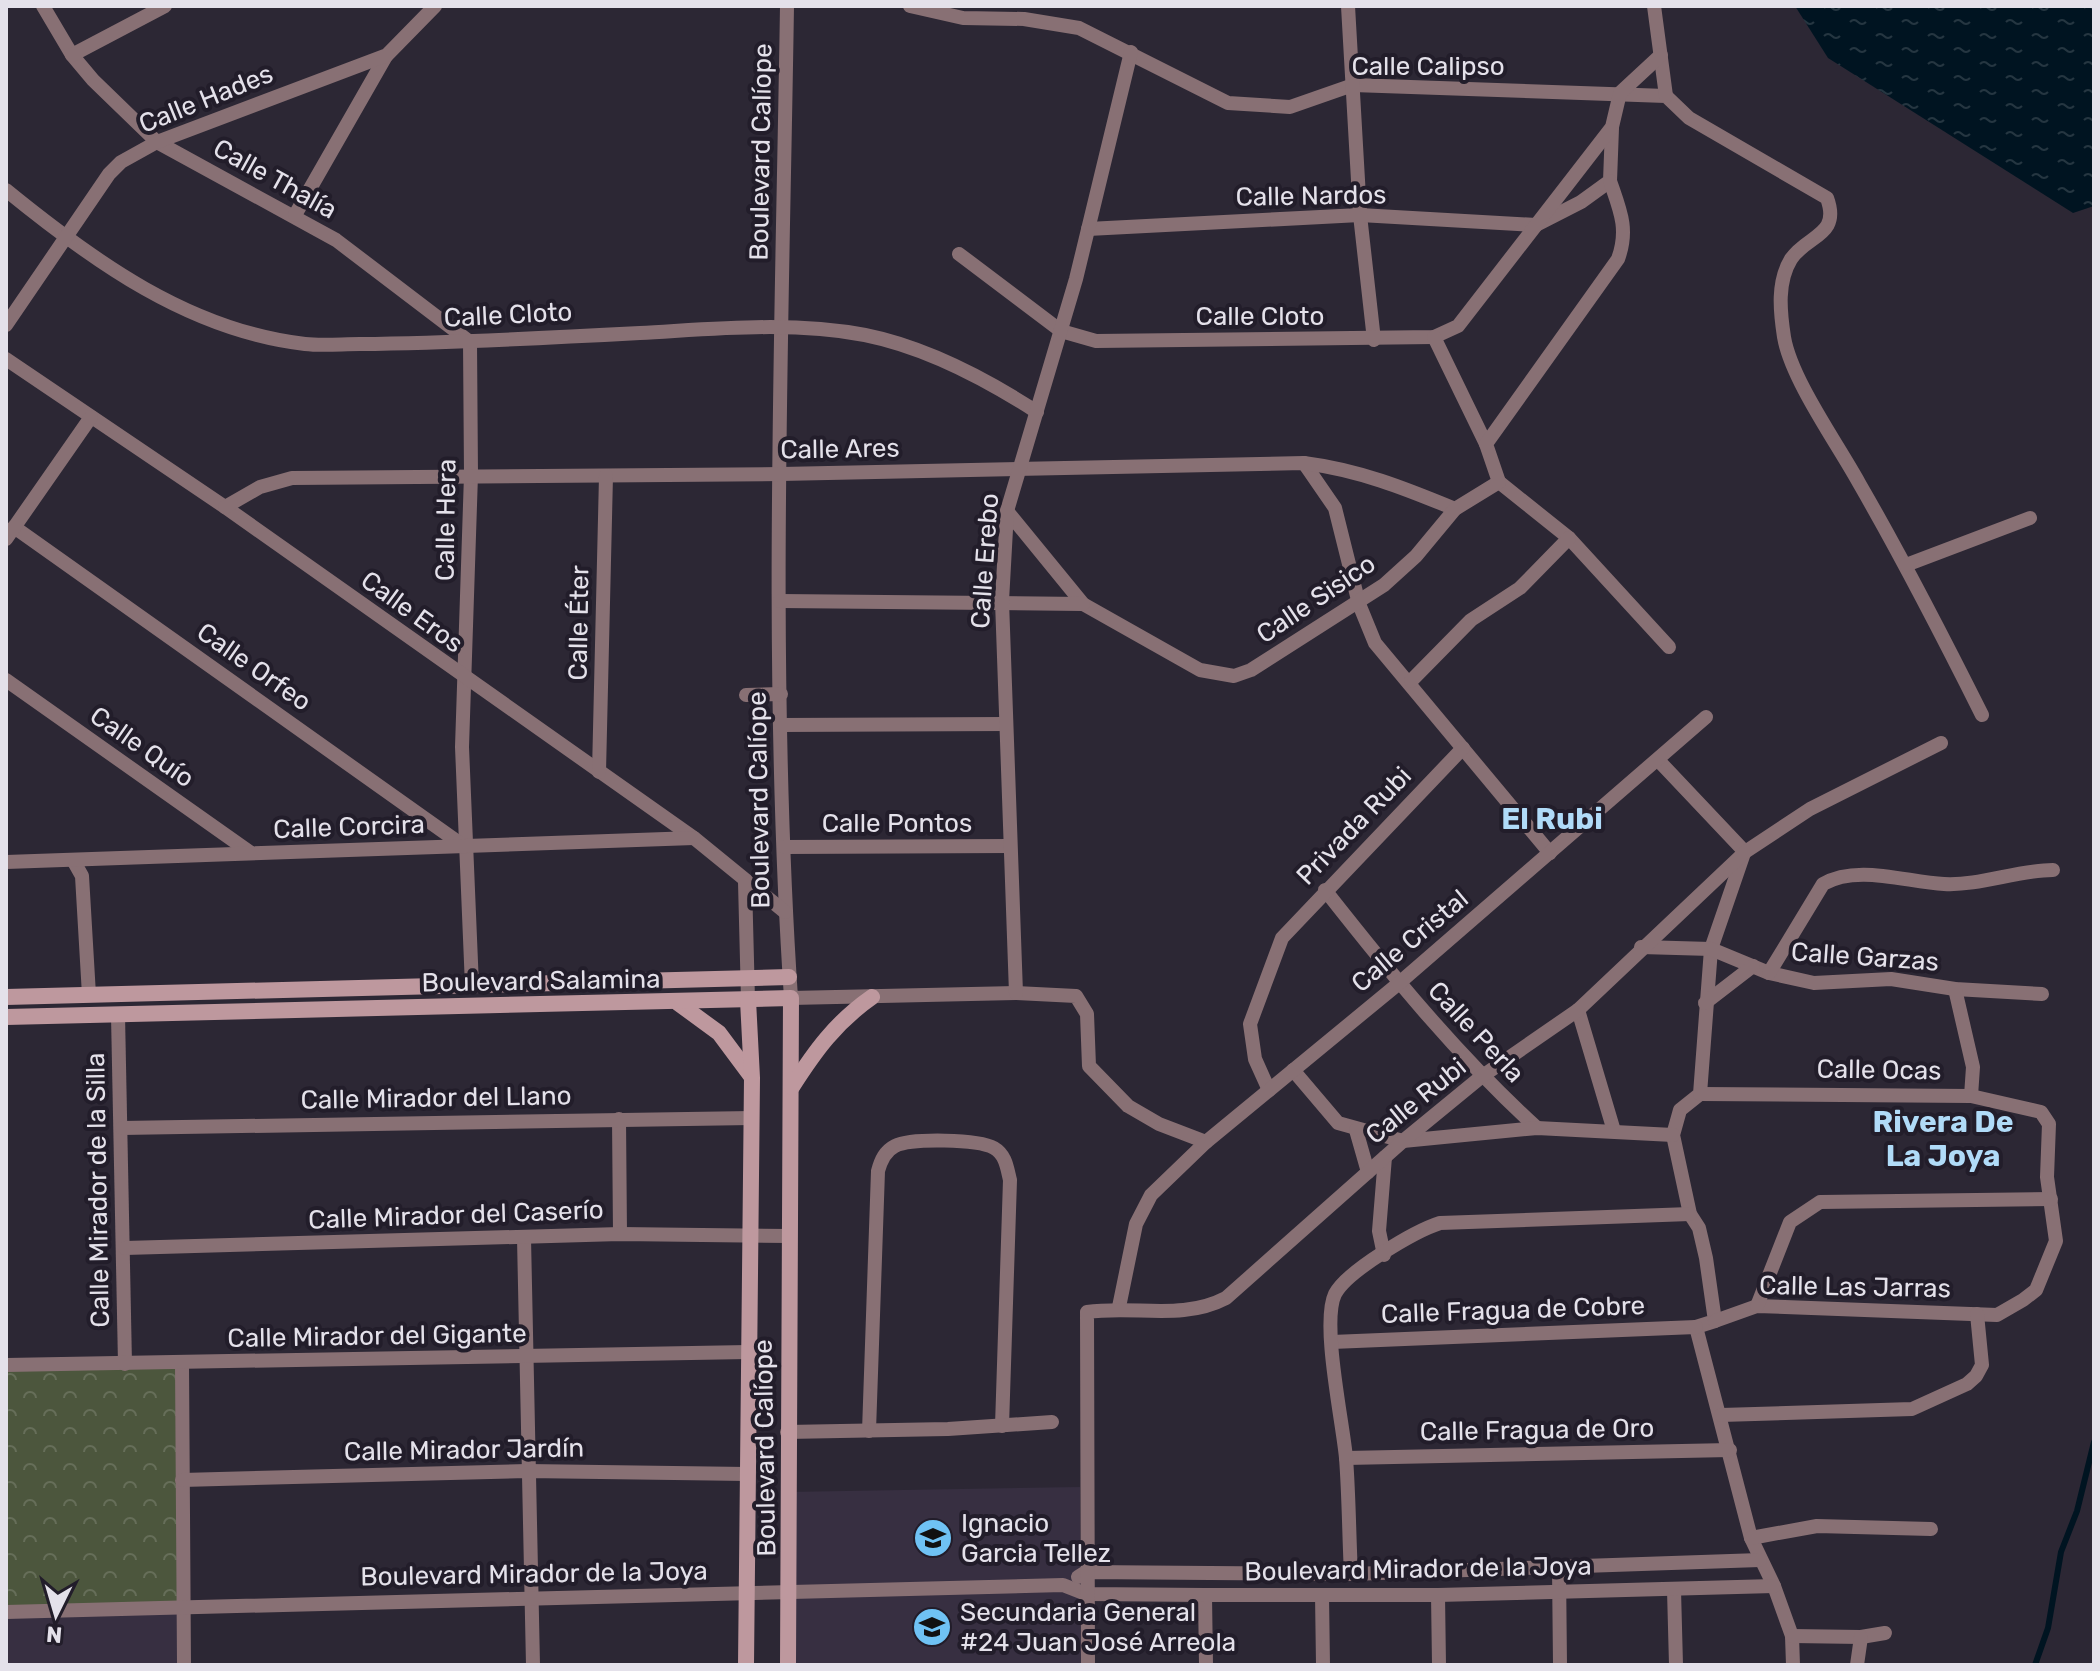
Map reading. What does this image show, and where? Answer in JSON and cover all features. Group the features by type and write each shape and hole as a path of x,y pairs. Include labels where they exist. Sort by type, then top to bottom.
{"street":[{"name":"Calle Thalía","path":"43,6 72,55 117,107 157,142 295,215 381,271 470,342"},
{"path":"72,55 165,6"},
{"name":"Calle Hades","path":"6,325 115,168 157,142 387,55 435,6"},
{"name":"Boulevard Calíope","path":"787,6 780,725 785,912 791,998 787,1432 791,1594 788,1665"},
{"name":"Calle Calipso","path":"910,6 963,18 1051,22 1079,28 1228,103 1290,107 1353,85 1666,96"},
{"path":"1348,6 1360,215 1374,340"},
{"path":"1654,6 1666,96 1689,118 1827,198 1832,211 1826,229 1793,256 1785,273 1780,300 1788,357 1906,565 1982,715"},
{"name":"Calle Erebo","path":"1016,993 1002,601 1007,511 1061,331 1131,52"},
{"path":"295,215 387,55"},
{"path":"1486,444 1618,259 1625,226 1610,181 1612,127 1620,93 1661,55"},
{"path":"1536,225 1612,127"},
{"path":"1536,225 1581,202 1610,181"},
{"name":"Calle Cloto","path":"6,190 66,239 151,292 201,318 251,334 306,344 470,342 783,327 868,336 908,348 993,384 1037,412"},
{"name":"Calle Nardos","path":"1088,229 1360,215 1536,225"},
{"name":"Calle Cloto","path":"1061,331 1096,341 1434,337 1458,326 1536,225"},
{"path":"959,254 1061,331"},
{"path":"1434,337 1486,444 1499,482 1569,538 1669,647"},
{"name":"Calle Hera","path":"470,342 471,475 463,678 465,847 472,986"},
{"name":"Calle Eros","path":"6,359 225,507 463,678 694,838 785,912"},
{"path":"10,533 91,417"},
{"path":"1304,463 1335,508 1359,604 1375,643 1411,681 1550,853"},
{"name":"Calle Ares","path":"225,507 260,487 292,478 781,474 1304,463 1382,478 1455,509"},
{"name":"Calle Éter","path":"599,772 606,476"},
{"name":"Calle Sisico","path":"1083,604 1200,670 1226,676 1251,670 1359,604 1416,556 1455,509 1499,482"},
{"path":"1007,511 1083,604"},
{"path":"1906,565 2030,518"},
{"name":"Calle Orfeo","path":"10,533 465,847"},
{"path":"1411,681 1471,620 1520,588 1569,538"},
{"path":"780,601 1083,604"},
{"name":"Calle Quío","path":"6,680 251,853"},
{"path":"746,695 781,694"},
{"name":"Calle Cristal","path":"1119,1307 1142,1208 1206,1142 1398,984 1706,717"},
{"path":"780,725 1006,724"},
{"name":"Calle Rubi","path":"1086,1572 1087,1312 1119,1307 1187,1312 1226,1298 1403,1141 1481,1077 1578,1010 1641,947 1745,852 1823,802 1941,743"},
{"name":"Privada Rubi","path":"1269,1090 1255,1059 1250,1024 1282,938 1463,748"},
{"path":"1658,760 1745,852 1711,949 1700,1094 1680,1110 1673,1135 1690,1214 1699,1228 1706,1258 1715,1321"},
{"name":"Calle Corcira","path":"6,862 694,838"},
{"name":"Calle Pontos","path":"784,847 1010,846"},
{"path":"73,860 82,876 89,995"},
{"path":"1769,973 1823,884 1835,877 1851,875 1947,884 2053,870"},
{"path":"745,882 748,1000"},
{"name":"Calle Perla","path":"1325,890 1398,984 1481,1077 1537,1128"},
{"name":"Calle Garzas","path":"1641,947 1711,949 1769,973 1814,983 1891,979 1955,989 2042,994"},
{"path":"1705,1003 1753,966"},
{"name":"Boulevard Salamina","path":"6,997 789,977"},
{"path":"1955,989 1973,1067 1971,1096"},
{"name":"Boulevard Salamina","path":"6,1017 1016,993 1076,996 1087,1014 1089,1066 1128,1106 1159,1124 1206,1142"},
{"path":"791,1089 829,1033 844,1016 872,997"},
{"name":"Boulevard Calíope","path":"746,1665 752,1118 748,1000"},
{"path":"677,1002 719,1033 752,1078"},
{"path":"1578,1010 1614,1131"},
{"name":"Calle Mirador de la Silla","path":"118,1015 125,1364"},
{"path":"1293,1070 1338,1123 1403,1141 1537,1128 1673,1135"},
{"name":"Calle Ocas","path":"1700,1094 1971,1096 2041,1112 2049,1124 2051,1199"},
{"name":"Calle Mirador del Llano","path":"122,1128 752,1118"},
{"path":"619,1119 620,1234"},
{"path":"1356,1130 1368,1172"},
{"path":"869,1431 878,1171 883,1156 893,1147 908,1142 978,1142 995,1149 1006,1162 1010,1180 1002,1426"},
{"path":"1384,1255 1379,1231 1385,1157"},
{"path":"1757,1306 1790,1222 1820,1202 2051,1199"},
{"name":"Calle Las Jarras","path":"1696,1327 1757,1306 1997,1315 2036,1290 2053,1255 2057,1228 2051,1199"},
{"path":"1351,1574 1346,1458 1332,1342 1331,1312 1335,1294 1421,1229 1440,1223 1690,1214"},
{"name":"Calle Mirador del Caserío","path":"125,1248 620,1234 789,1236"},
{"path":"524,1238 533,1665"},
{"path":"1721,1415 1912,1409 1967,1384 1976,1376 1982,1365 1977,1314"},
{"path":"1696,1327 1751,1538 1774,1586 1792,1636 1793,1665"},
{"name":"Calle Fragua de Cobre","path":"1332,1342 1696,1327"},
{"name":"Calle Mirador del Gigante","path":"6,1365 748,1352"},
{"path":"182,1364 184,1665"},
{"path":"787,1432 1052,1422"},
{"name":"Calle Fragua de Oro","path":"1346,1458 1730,1450"},
{"name":"Calle Mirador Jardín","path":"182,1480 527,1471 747,1474"},
{"path":"1751,1538 1817,1526 1931,1529"},
{"name":"Boulevard Mirador de la Joya","path":"1063,1585 1086,1572 1351,1574 1760,1560"},
{"path":"1559,1568 1560,1665"},
{"path":"1086,1572 1088,1665"},
{"name":"Boulevard Mirador de la Joya","path":"6,1612 1063,1585 1086,1594 1205,1595 1438,1595 1774,1586"},
{"path":"1674,1590 1676,1665"},
{"path":"1205,1595 1206,1665"},
{"path":"1322,1595 1323,1665"},
{"path":"1438,1595 1439,1665"},
{"path":"1792,1636 1861,1637 1885,1633"},
{"path":"1857,1665 1861,1637"}],"shaded area":[{"path":"1080,1487 1081,1665 785,1665 787,1492"},
{"path":"182,1608 183,1665 6,1665 6,1615"}],"green space":[{"path":"176,1360 182,1608 6,1615 6,1364"}],"water":[{"path":"1795,6 2094,6 2094,206 2073,213 1828,58"}],"waterway":[{"path":"2035,1665 2048,1628 2061,1552 2077,1511 2094,1442"}],"place":[{"name":"Ignacio Garcia Tellez","path":"933,1538"},
{"name":"Secundaria General #24 Juan José Arreola","path":"932,1627"}],"district":[{"name":"El Rubi","path":"1552,819"},
{"name":"Rivera De La Joya","path":"1943,1139"}]}
